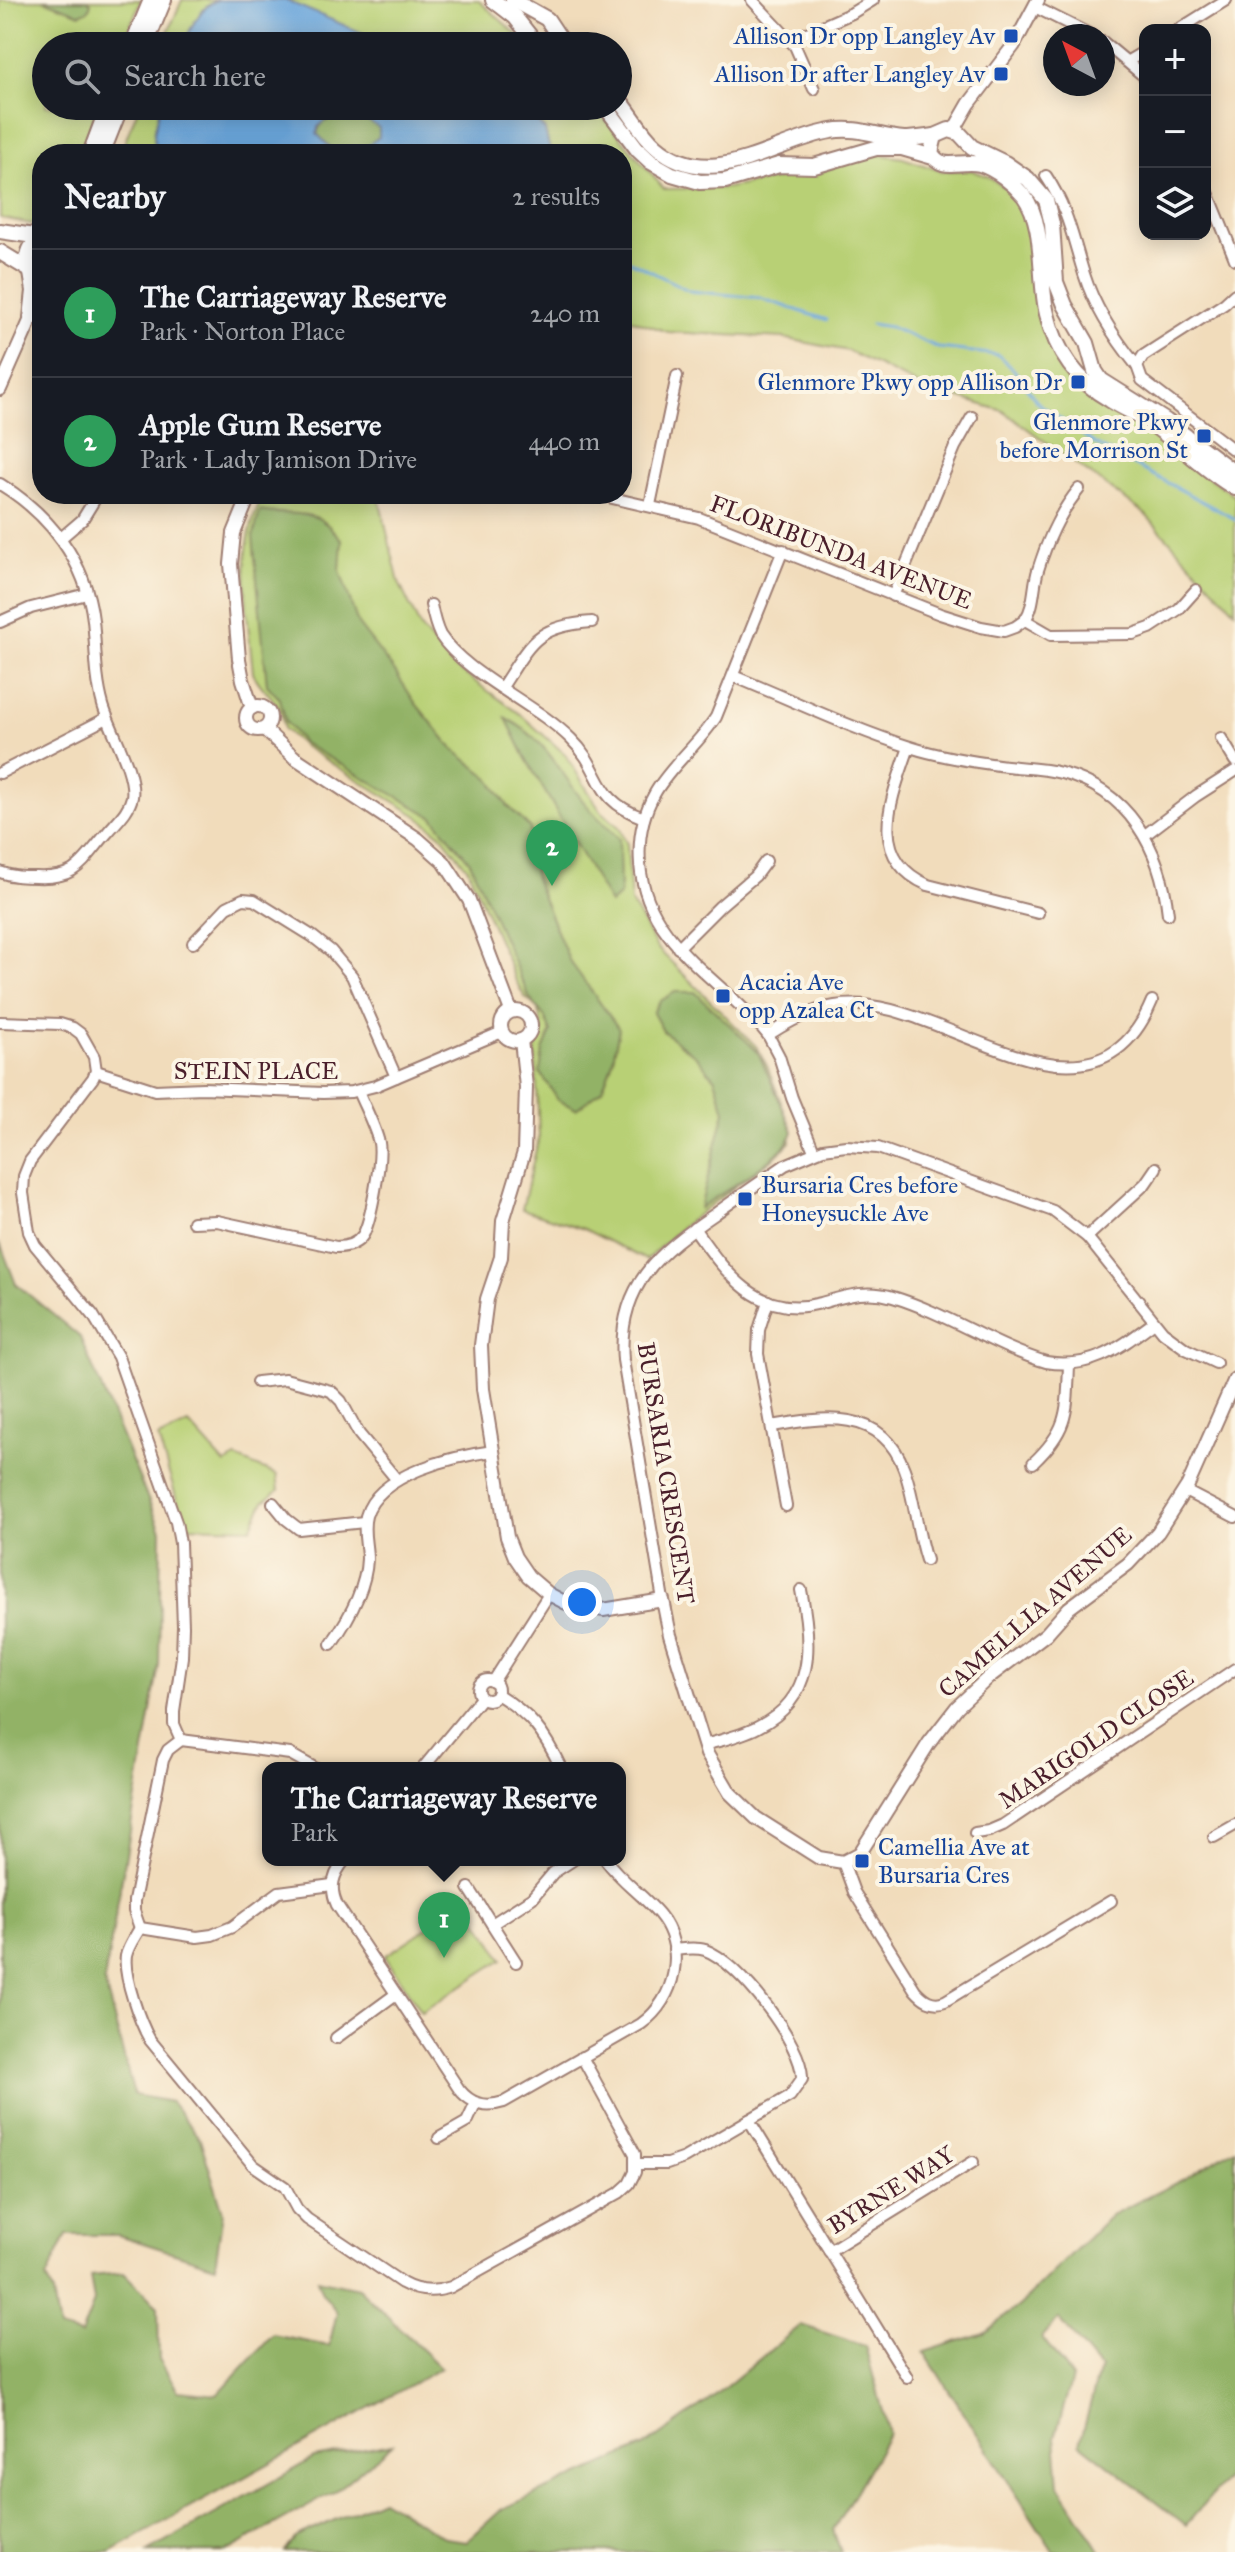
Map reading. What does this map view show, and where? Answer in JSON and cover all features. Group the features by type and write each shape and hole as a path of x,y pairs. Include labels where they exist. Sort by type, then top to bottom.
{"main road":[{"path":"138,32 151,0"},
{"path":"151,32 164,0"},
{"path":"493,0 515,17 527,32"},
{"path":"513,0 547,19 556,32"},
{"path":"632,117 662,151 682,162 704,167 732,164 815,134 843,129 863,129 906,139 954,130 965,142 1028,179 1046,200 1052,224 1056,282 1087,343 1101,380 1166,421 1235,473"},
{"path":"94,144 103,120"},
{"path":"106,144 115,120"},
{"path":"615,120 651,162 672,174 700,182 725,181 779,165 814,166 876,148 902,148 933,157 944,165 981,165 1001,176 1020,192 1037,221 1039,265 1047,315 1060,351 1073,369 1096,391 1153,424 1176,445 1235,488"},
{"path":"933,157 931,146 935,136"},
{"path":"957,163 965,154 965,142"},
{"path":"0,231 32,236"},
{"path":"32,246 27,254 32,269"},
{"path":"0,252 32,274"}],"street":[{"path":"752,0 791,40 814,89"},
{"path":"791,40 852,13 873,0"},
{"path":"1188,24 1226,0"},
{"path":"954,130 969,104 1014,45 1036,3 1072,24"},
{"path":"1115,51 1139,71"},
{"path":"1128,61 1139,55"},
{"path":"1046,176 1067,211 1093,296 1140,361 1142,380 1235,451"},
{"path":"1211,200 1235,259"},
{"path":"1140,361 1235,294"},
{"path":"30,321 32,301"},
{"path":"0,389 32,318"},
{"path":"650,505 677,376"},
{"path":"893,596 955,447 972,417"},
{"path":"0,484 31,505 61,538 77,564 93,618 99,685 107,718 132,785 132,799 126,810 69,874 55,878 18,877 0,872"},
{"path":"1079,489 1062,512 1043,557 1025,620 1051,635 1133,634 1150,628 1179,609 1196,590"},
{"name":"FLORIBUNDA AVENUE","path":"632,501 699,518 940,614 990,629 1010,629 1025,620"},
{"path":"61,538 82,520 92,504"},
{"path":"246,504 234,533 231,564 239,659 252,708 247,717 248,725 254,729 264,729 294,757 418,839 451,870 469,900 511,1011"},
{"path":"783,550 716,717 664,779 644,818 639,857 643,886 659,923 678,948 768,1035 779,1056 789,1091 814,1151"},
{"path":"0,622 31,608 87,594"},
{"path":"431,605 435,625 447,644 464,660 555,724 575,742 614,804 644,818"},
{"path":"502,687 530,645 543,633 565,624 592,622"},
{"path":"733,676 909,747 966,760 1068,775 1090,785 1114,801 1145,835 1162,874 1168,914"},
{"path":"0,773 107,718"},
{"path":"1221,738 1235,761"},
{"path":"909,747 887,816 888,839 901,864 916,879 928,885 1038,913"},
{"path":"1145,835 1235,771"},
{"path":"678,948 755,876 766,861"},
{"path":"193,943 227,907 243,895 306,931 339,959 361,992 396,1077"},
{"path":"768,1035 817,1009 870,1005 895,1011 1033,1061 1066,1066 1094,1060 1119,1046 1136,1031 1152,1001"},
{"path":"511,1011 525,1013 531,1020 529,1034 521,1040 508,1039 502,1032 501,1022 511,1011"},
{"path":"0,1022 71,1026 81,1034 93,1053 96,1071 88,1086 33,1156 24,1176 23,1193 33,1241 93,1315 118,1357 176,1522 181,1553 183,1626 174,1724 181,1740"},
{"name":"STEIN PLACE","path":"96,1071 155,1090 358,1091 502,1032"},
{"path":"521,1040 527,1102 524,1152 503,1221 501,1257 487,1299 482,1330 483,1389 510,1544 523,1569 549,1594 575,1606 603,1610 663,1600"},
{"path":"193,1222 217,1221 336,1247 356,1248 366,1229 380,1160 378,1140 358,1091"},
{"name":"BURSARIA CRESCENT","path":"843,1862 819,1858 742,1807 719,1778 704,1745 670,1635 623,1360 623,1327 635,1289 648,1269 666,1249 785,1165 814,1151 857,1146 889,1151 1046,1208 1067,1219 1087,1237 1153,1323 1186,1349 1216,1363"},
{"path":"1087,1237 1145,1184 1156,1168"},
{"path":"694,1228 731,1277 768,1301 803,1306 853,1294 889,1296 1033,1358 1069,1365 1107,1355 1153,1323"},
{"path":"768,1301 759,1330 758,1354 786,1506"},
{"path":"1033,1463 1053,1444 1064,1421 1069,1365"},
{"path":"257,1382 285,1379 331,1391 341,1401 359,1434 397,1480"},
{"name":"CAMELLIA AVENUE","path":"843,1862 863,1850 929,1743 957,1707 989,1677 1046,1634 1069,1608 1134,1559 1158,1532 1185,1491 1235,1379"},
{"path":"772,1426 838,1418 862,1424 881,1436 905,1470 918,1537 926,1560"},
{"path":"331,1644 349,1616 365,1576 364,1522 373,1501 397,1480 457,1456 493,1451"},
{"path":"1185,1491 1235,1517"},
{"path":"273,1503 299,1529 364,1522"},
{"path":"704,1745 763,1725 778,1713 795,1692 806,1668 810,1646 801,1590"},
{"path":"493,1682 549,1594"},
{"name":"MARIGOLD CLOSE","path":"975,1833 1003,1825 1235,1669"},
{"path":"487,1680 493,1682 497,1686 497,1694 490,1700 481,1698 478,1692 481,1683 487,1680"},
{"path":"497,1694 537,1725 558,1762"},
{"path":"428,1762 481,1698"},
{"path":"304,1762 290,1754 181,1740 168,1750 163,1760 134,1901 140,1928 127,1952 126,1970 150,2040 253,2165 285,2187 297,2209 307,2219 406,2286 427,2291 451,2287 619,2193 629,2184 636,2164 633,2146 582,2057"},
{"path":"1214,1837 1235,1825"},
{"path":"843,1862 854,1892 915,1990 935,2003 945,2001 1111,1901"},
{"path":"340,1866 332,1885 337,1905 459,2089 476,2103 491,2105 504,2102 641,2024 658,2009 667,1995 673,1979 674,1950 667,1927 660,1915 611,1866"},
{"path":"492,1924 526,1902 564,1866"},
{"path":"140,1928 197,1937 212,1935 232,1927 279,1892 332,1885"},
{"path":"469,1888 516,1962"},
{"path":"636,2164 678,2161 794,2093 802,2079 801,2062 763,2000 738,1973 707,1951 692,1948 674,1950"},
{"path":"336,2038 396,1994"},
{"path":"439,2138 467,2122 476,2103"},
{"name":"BYRNE WAY","path":"749,2120 907,2377"},
{"name":"BYRNE WAY","path":"829,2251 973,2162"}],"green space":[{"path":"0,0 141,0 128,32 32,32 32,120 93,120 83,144 32,144 32,224 0,218"},
{"path":"43,0 86,0 91,3 89,10 80,14"},
{"path":"182,0 478,0 514,32 168,32"},
{"path":"133,120 606,120 626,144 124,144"},
{"path":"328,120 367,120 379,127 379,137 371,144 327,144 317,134 321,123"},
{"path":"632,151 664,189 727,188 821,171 877,154 903,158 941,171 971,170 987,176 1011,192 1028,217 1030,249 1045,333 1067,373 1085,392 1150,431 1165,447 1235,496 1235,611 1145,514 1003,411 920,386 848,351 783,338 668,332 632,319"},
{"path":"260,504 380,504 399,583 421,629 452,665 520,714 565,754 600,810 619,827 627,844 631,902 657,948 756,1046 767,1066 785,1113 791,1141 776,1156 684,1225 646,1260 584,1229 522,1209 539,1137 535,1042 543,1032 538,1009 524,996 516,981 468,869 441,835 416,815 303,746 284,729 280,710 253,673 245,582 249,536"},
{"path":"260,511 318,518 342,540 340,571 358,624 454,750 488,777 508,806 530,828 535,879 569,960 619,1029 612,1064 602,1090 576,1109 558,1100 540,1072 543,1050 551,1032 544,1016 529,997 470,862 433,817 303,743 286,722 280,699 267,685 253,537"},
{"path":"506,718 540,744 584,803 619,839 620,895 610,904 525,757"},
{"path":"675,992 695,992 758,1052 793,1131 788,1141 767,1162 700,1208 725,1111 715,1079 697,1057 663,1031 653,1013 659,1002"},
{"path":"0,1243 16,1284 80,1337 161,1530 159,1665 104,1981 134,2095 171,2102 200,2139 223,2212 215,2266 118,2235 67,2235 46,2278 53,2294 59,2329 81,2335 94,2302 90,2276 124,2273 158,2307 159,2359 178,2391 217,2395 273,2335 329,2346 337,2312 322,2293 317,2279 358,2288 441,2368 110,2552 0,2552"},
{"path":"189,1424 225,1464 236,1458 277,1475 279,1490 264,1501 251,1528 185,1526 158,1438"},
{"path":"466,1902 503,1959 421,2012 385,1956"},
{"path":"1235,2148 1235,2474 1231,2473 1186,2525 1080,2443 1100,2368 1059,2319 1042,2337 1072,2378 1055,2437 1059,2485 1101,2552 1054,2552 924,2352 984,2333 1020,2305 1111,2215 1182,2180"},
{"path":"801,2325 865,2346 889,2433 833,2530 841,2552 285,2552 296,2537 382,2499 445,2538 467,2541 502,2509 643,2447 711,2399"},
{"path":"393,2444 334,2492 226,2552 148,2552 314,2458"}],"water":[{"path":"217,0 285,0 360,32 189,32 200,14"},
{"path":"157,120 326,120 318,127 317,134 327,144 155,144"},
{"path":"366,120 536,120 545,130 548,144 369,144 379,137 379,128"}],"waterway":[{"path":"632,262 690,291 760,298 827,320"},
{"path":"871,324 890,327 939,348 998,355 1014,370 1037,402 1095,444 1235,519"}],"place":[{"name":"Allison Dr opp Langley Av","path":"1011,36"},
{"name":"Allison Dr after Langley Av","path":"1001,74"},
{"name":"Glenmore Pkwy opp Allison Dr","path":"1078,382"},
{"name":"Glenmore Pkwy before Morrison St","path":"1204,436"},
{"name":"Apple Gum Reserve","path":"552,886"},
{"name":"Acacia Ave opp Azalea Ct","path":"723,996"},
{"name":"Bursaria Cres before Honeysuckle Ave","path":"745,1199"},
{"name":"Camellia Ave at Bursaria Cres","path":"862,1861"},
{"name":"The Carriageway Reserve","path":"444,1958"}]}
